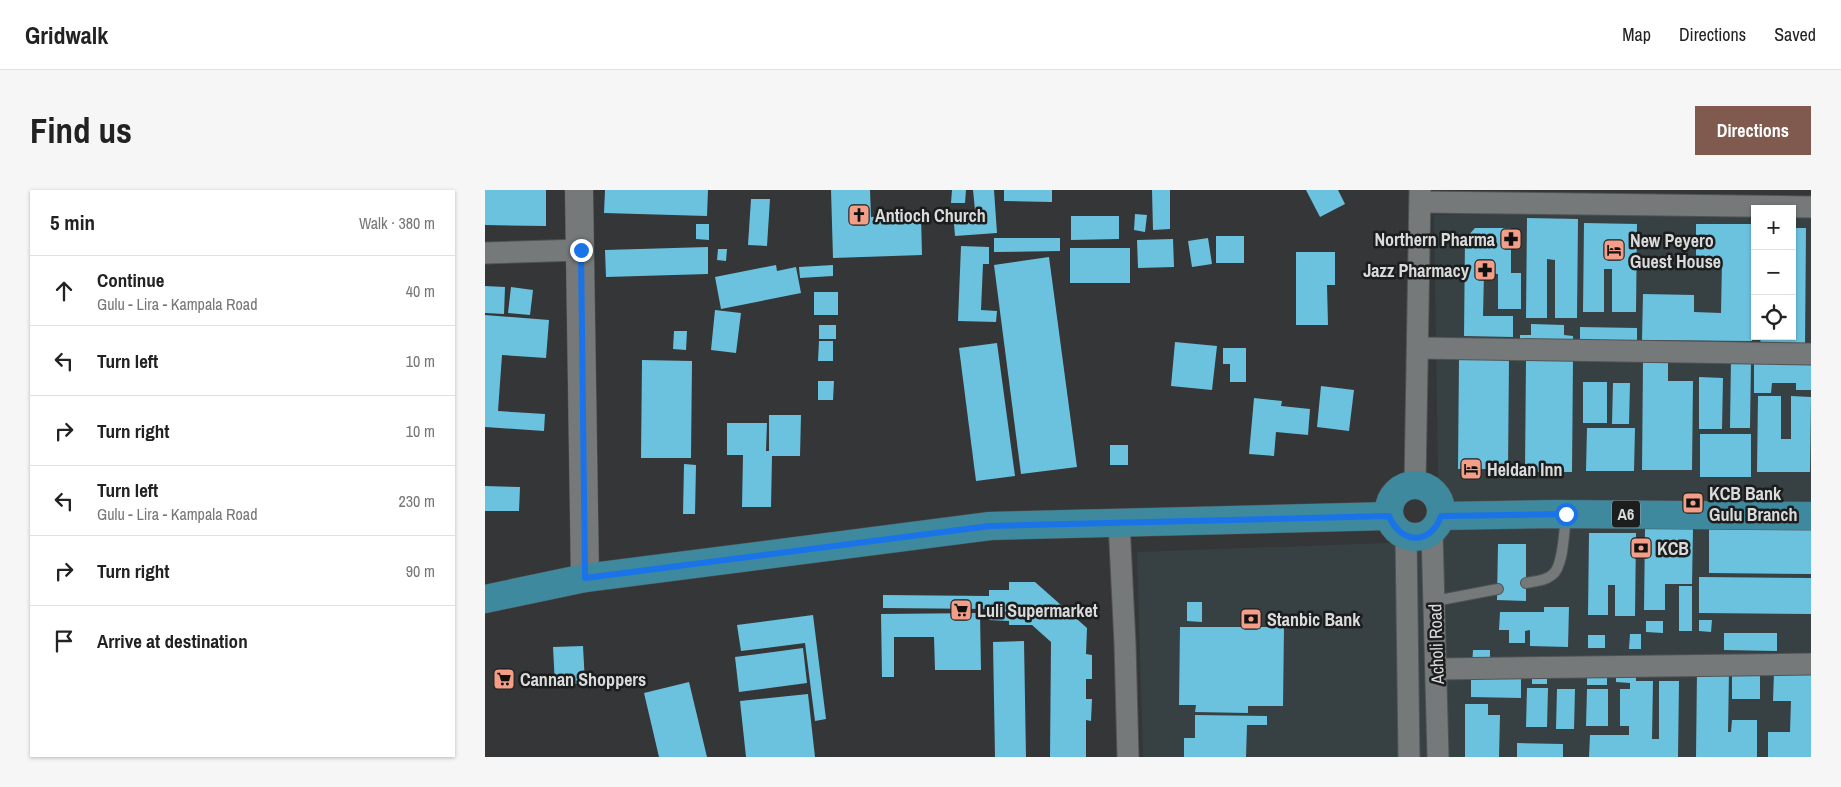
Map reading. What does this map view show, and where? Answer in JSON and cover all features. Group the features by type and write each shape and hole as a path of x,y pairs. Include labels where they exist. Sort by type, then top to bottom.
{"main road":[{"path":"1415,484 1432,490 1441,506 1417,525 1389,507 1392,498 1398,491 1406,486 1415,484"},
{"name":"A6","path":"485,599 585,578 990,526 1119,522 1417,525 1566,514 1811,516"}],"street":[{"path":"579,190 585,578"},
{"path":"1415,484 1420,196 1631,197 1811,207"},
{"path":"485,253 581,250"},
{"path":"1418,348 1811,354"},
{"path":"1119,522 1128,757"},
{"name":"Acholi Road","path":"1417,525 1435,600 1438,757"},
{"name":"Acholi Road","path":"1409,757 1417,525"},
{"path":"1437,669 1811,664"}],"lane":[{"path":"1526,583 1544,580 1554,575 1560,560 1566,514"},
{"path":"1435,600 1498,589"}],"shaded area":[{"path":"1811,202 1811,757 1143,757 1137,552 1439,541 1434,215"}],"building":[{"path":"485,190 546,190 546,226 485,225"},
{"path":"605,190 708,190 707,216 604,213"},
{"path":"831,190 870,190 871,217 921,215 922,255 833,258"},
{"path":"952,190 966,190 965,203 951,203"},
{"path":"973,190 994,190 997,233 955,236 953,211 975,210"},
{"path":"1004,190 1052,190 1052,202 1004,201"},
{"path":"1152,190 1170,190 1170,229 1153,230"},
{"path":"1306,190 1338,190 1345,204 1320,217"},
{"path":"751,199 770,199 767,246 748,245"},
{"path":"1135,214 1147,215 1145,232 1134,230"},
{"path":"1071,216 1119,216 1119,239 1071,240"},
{"path":"1527,218 1578,219 1577,318 1555,318 1555,260 1547,259 1547,318 1526,318"},
{"path":"1584,223 1637,224 1636,312 1612,312 1612,269 1604,269 1604,312 1583,312"},
{"path":"696,224 709,224 709,240 696,239"},
{"path":"1696,224 1751,224 1752,341 1642,340 1643,294 1694,295 1694,312 1721,313 1722,262 1696,262"},
{"path":"1475,228 1511,228 1511,273 1521,273 1521,309 1498,309 1498,274 1484,273 1483,316 1513,316 1513,337 1464,336 1465,239"},
{"path":"1796,228 1806,228 1805,346 1760,345 1761,340 1796,340"},
{"path":"1216,236 1244,236 1244,263 1216,263"},
{"path":"994,238 1060,238 1060,251 994,252"},
{"path":"1208,238 1212,264 1192,267 1188,241"},
{"path":"1173,239 1174,267 1138,268 1137,240"},
{"path":"961,246 989,247 989,264 983,264 981,310 997,311 996,322 958,321"},
{"path":"708,247 708,274 606,277 605,250"},
{"path":"1070,248 1130,248 1130,283 1070,283"},
{"path":"718,249 727,249 726,261 717,260"},
{"path":"1296,252 1335,252 1335,285 1327,285 1328,325 1296,325"},
{"path":"1049,257 1077,467 1021,474 994,265"},
{"path":"776,265 777,271 796,267 801,293 721,309 715,277"},
{"path":"833,265 833,276 800,278 799,267"},
{"path":"485,286 505,287 504,314 485,313"},
{"path":"511,287 533,290 530,315 508,313"},
{"path":"814,292 838,292 838,315 814,315"},
{"path":"715,310 741,313 736,353 711,350"},
{"path":"485,315 549,320 546,358 502,355 498,411 545,414 544,431 485,427"},
{"path":"1531,324 1564,325 1564,335 1573,336 1573,346 1520,345 1520,335 1531,335"},
{"path":"819,325 836,325 836,339 819,339"},
{"path":"1580,327 1637,328 1637,342 1580,341"},
{"path":"674,331 687,331 686,350 673,349"},
{"path":"819,341 833,341 833,361 818,361"},
{"path":"1175,342 1217,346 1212,390 1171,386"},
{"path":"997,343 1015,476 976,481 959,348"},
{"path":"1223,348 1246,348 1246,382 1230,382 1230,364 1223,364"},
{"path":"1459,358 1509,358 1508,469 1458,469"},
{"path":"1526,359 1573,359 1572,472 1525,472"},
{"path":"1731,359 1751,360 1750,428 1730,428"},
{"path":"642,360 692,361 691,458 641,458"},
{"path":"1643,361 1668,362 1668,381 1693,381 1692,470 1642,470"},
{"path":"1754,363 1811,364 1811,390 1796,390 1796,383 1772,383 1771,393 1754,393"},
{"path":"1699,377 1723,378 1722,429 1699,429"},
{"path":"818,381 834,381 833,400 818,400"},
{"path":"1583,382 1607,382 1607,423 1583,423"},
{"path":"1613,383 1630,383 1629,424 1612,424"},
{"path":"1321,386 1354,390 1349,431 1317,427"},
{"path":"1758,396 1781,396 1781,439 1791,439 1791,396 1811,397 1810,472 1757,472"},
{"path":"1254,398 1282,401 1281,406 1310,409 1308,435 1276,432 1274,456 1249,454"},
{"path":"769,415 801,415 800,456 772,456 771,507 742,507 743,455 727,455 727,423 767,423 766,451 769,451"},
{"path":"1587,428 1635,428 1634,471 1586,471"},
{"path":"1700,434 1751,434 1751,477 1700,477"},
{"path":"1110,445 1128,445 1128,465 1110,465"},
{"path":"684,464 696,465 695,514 683,514"},
{"path":"485,486 520,487 519,511 485,511"},
{"path":"1645,529 1693,529 1692,584 1665,584 1665,610 1644,610"},
{"path":"1709,529 1811,530 1811,574 1709,573"},
{"path":"1589,533 1636,533 1635,616 1615,616 1615,585 1608,585 1608,615 1588,615"},
{"path":"1498,544 1526,544 1526,601 1497,600"},
{"path":"1699,577 1811,578 1811,614 1699,613"},
{"path":"1009,582 1035,582 1087,628 1086,654 1092,655 1092,679 1086,679 1086,699 1092,699 1091,721 1086,720 1086,757 1050,757 1051,642 1032,625 1009,625 1009,621 989,620 989,609 883,608 883,595 989,596 989,590 1009,590"},
{"path":"1679,586 1692,586 1692,631 1679,631"},
{"path":"1187,602 1202,602 1202,622 1187,621"},
{"path":"1544,607 1569,607 1568,647 1530,646 1530,630 1525,631 1525,643 1509,643 1509,630 1499,630 1500,612 1544,612"},
{"path":"980,613 981,670 935,670 934,637 894,637 894,677 882,677 881,614"},
{"path":"813,615 826,719 815,721 805,643 741,651 737,625"},
{"path":"1699,620 1712,620 1711,632 1699,631"},
{"path":"1646,621 1663,621 1663,633 1646,632"},
{"path":"1180,627 1284,627 1283,706 1248,706 1248,713 1195,712 1196,705 1179,705"},
{"path":"1724,633 1777,633 1777,651 1724,650"},
{"path":"1630,634 1641,634 1641,649 1629,649"},
{"path":"1588,635 1605,635 1605,648 1588,648"},
{"path":"1024,641 1026,757 995,757 993,642"},
{"path":"583,646 585,683 555,685 553,647"},
{"path":"803,648 807,683 739,692 735,657"},
{"path":"1473,650 1490,650 1490,665 1472,665"},
{"path":"1697,671 1729,671 1728,732 1731,732 1732,720 1757,720 1757,757 1696,757"},
{"path":"1732,671 1760,671 1760,699 1732,699"},
{"path":"1471,672 1521,673 1521,698 1471,697"},
{"path":"1587,672 1607,672 1607,685 1587,685"},
{"path":"1616,672 1636,672 1636,681 1653,681 1652,739 1659,739 1659,681 1679,681 1678,757 1589,757 1590,735 1629,735 1629,726 1620,726 1620,689 1630,689 1630,683 1616,682"},
{"path":"1774,672 1811,672 1811,757 1768,757 1768,732 1790,732 1791,701 1773,701"},
{"path":"1532,673 1547,673 1547,684 1532,684"},
{"path":"689,682 707,757 659,757 644,693"},
{"path":"1527,688 1548,688 1547,727 1526,727"},
{"path":"1557,689 1575,689 1574,729 1556,729"},
{"path":"1587,689 1608,689 1608,726 1586,726"},
{"path":"808,694 815,757 746,757 740,701"},
{"path":"1465,704 1488,704 1488,715 1500,715 1499,757 1465,757"},
{"path":"1195,715 1267,716 1267,725 1247,725 1246,757 1184,757 1184,738 1195,738"},
{"path":"1517,743 1563,744 1563,757 1517,757"}],"place":[{"name":"Antioch Church","path":"859,215"},
{"name":"Northern Pharma","path":"1511,239"},
{"name":"New Peyero Guest House","path":"1614,250"},
{"name":"Jazz Pharmacy","path":"1485,270"},
{"name":"Heldan Inn","path":"1471,469"},
{"name":"KCB Bank Gulu Branch","path":"1693,503"},
{"name":"KCB","path":"1641,548"},
{"name":"Luli Supermarket","path":"961,610"},
{"name":"Stanbic Bank","path":"1251,619"},
{"name":"Cannan Shoppers","path":"504,679"}],"route":[{"path":"581,250 585,578 990,526 1389,516 1398,532 1415,538 1432,532 1441,516 1566,514"}]}
